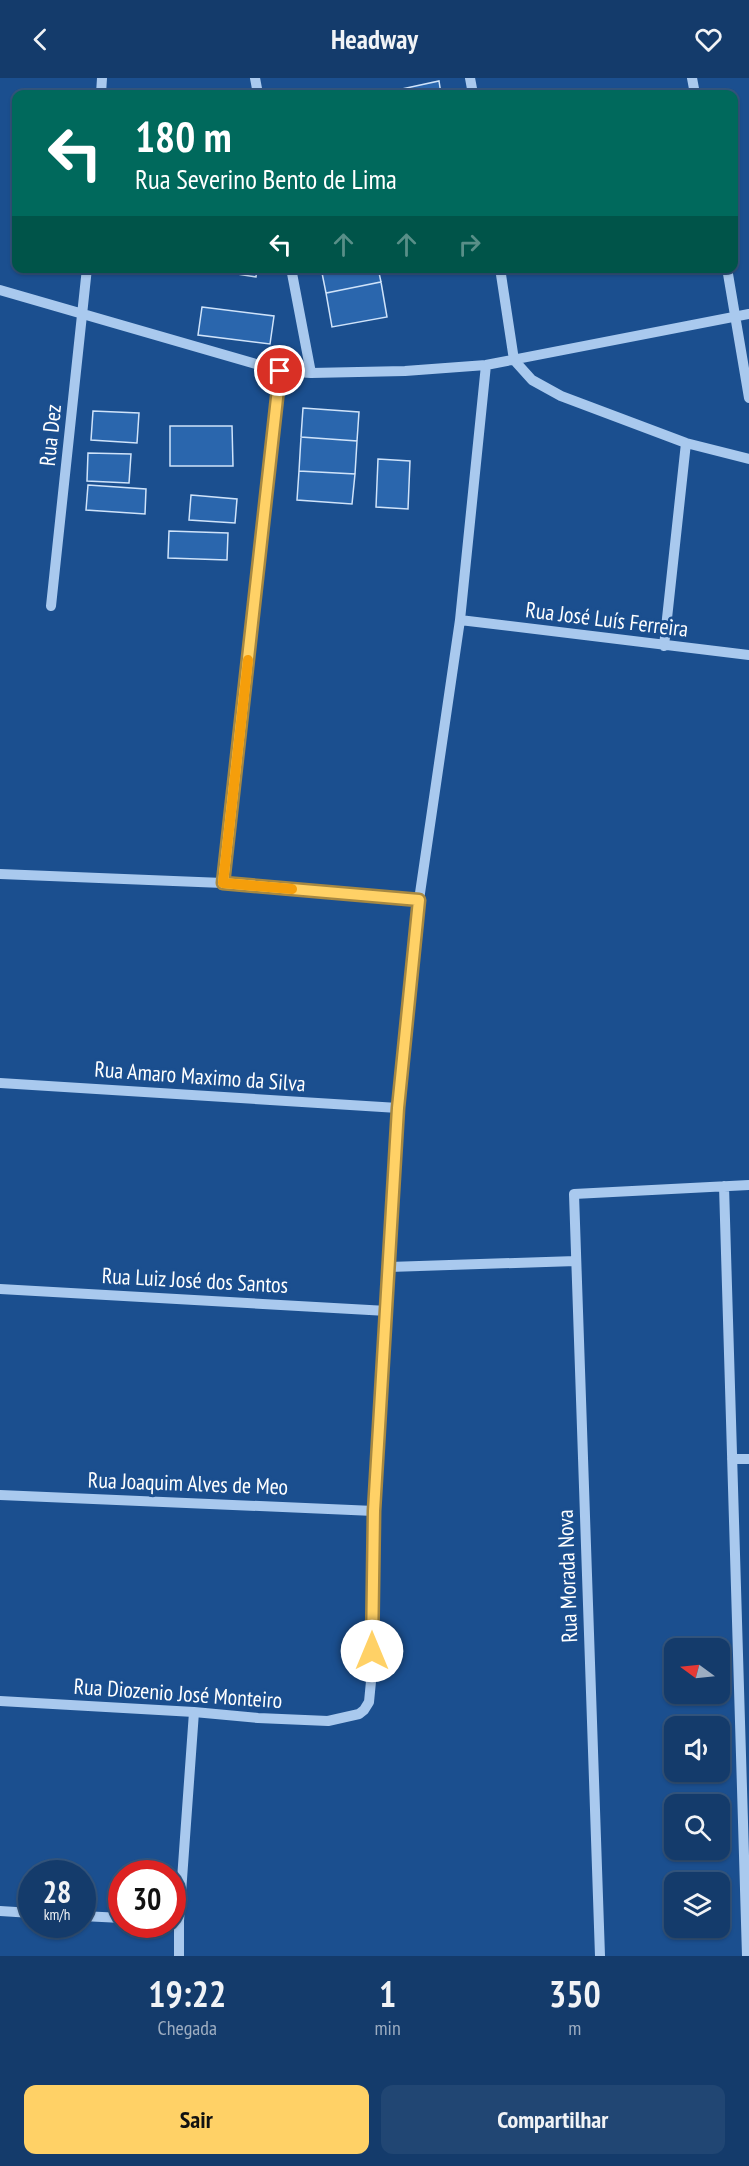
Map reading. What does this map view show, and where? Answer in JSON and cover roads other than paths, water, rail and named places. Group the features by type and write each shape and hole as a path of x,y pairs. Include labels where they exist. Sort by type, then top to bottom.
{"street":[{"name":"Rua Dez","path":"51,606 87,273"},
{"path":"292,273 311,373"},
{"path":"501,273 514,360 532,380 550,392 686,443 749,459"},
{"path":"728,273 749,398"},
{"path":"0,290 280,371 311,373 405,371 486,365 749,314"},
{"path":"374,1511 398,1108 419,900 460,620 486,365"},
{"path":"223,883 280,371"},
{"path":"664,646 686,443"},
{"name":"Rua José Luís Ferreira","path":"460,620 749,656"},
{"path":"0,874 223,883 419,900"},
{"name":"Rua Amaro Maximo da Silva","path":"0,1083 398,1108"},
{"path":"747,1956 724,1186 749,1185"},
{"name":"Rua Morada Nova","path":"600,1956 574,1194 724,1186"},
{"path":"389,1267 576,1261"},
{"name":"Rua Luiz José dos Santos","path":"0,1288 387,1311"},
{"path":"732,1460 749,1459"},
{"name":"Rua Joaquim Alves de Meo","path":"0,1495 374,1511"},
{"name":"Rua Diozenio José Monteiro","path":"0,1701 194,1712 300,1721 328,1721 362,1712 367,1707 372,1690 374,1511"},
{"path":"181,1860 194,1712"},
{"path":"0,1911 18,1912"},
{"path":"177,1938 179,1956"}]}
